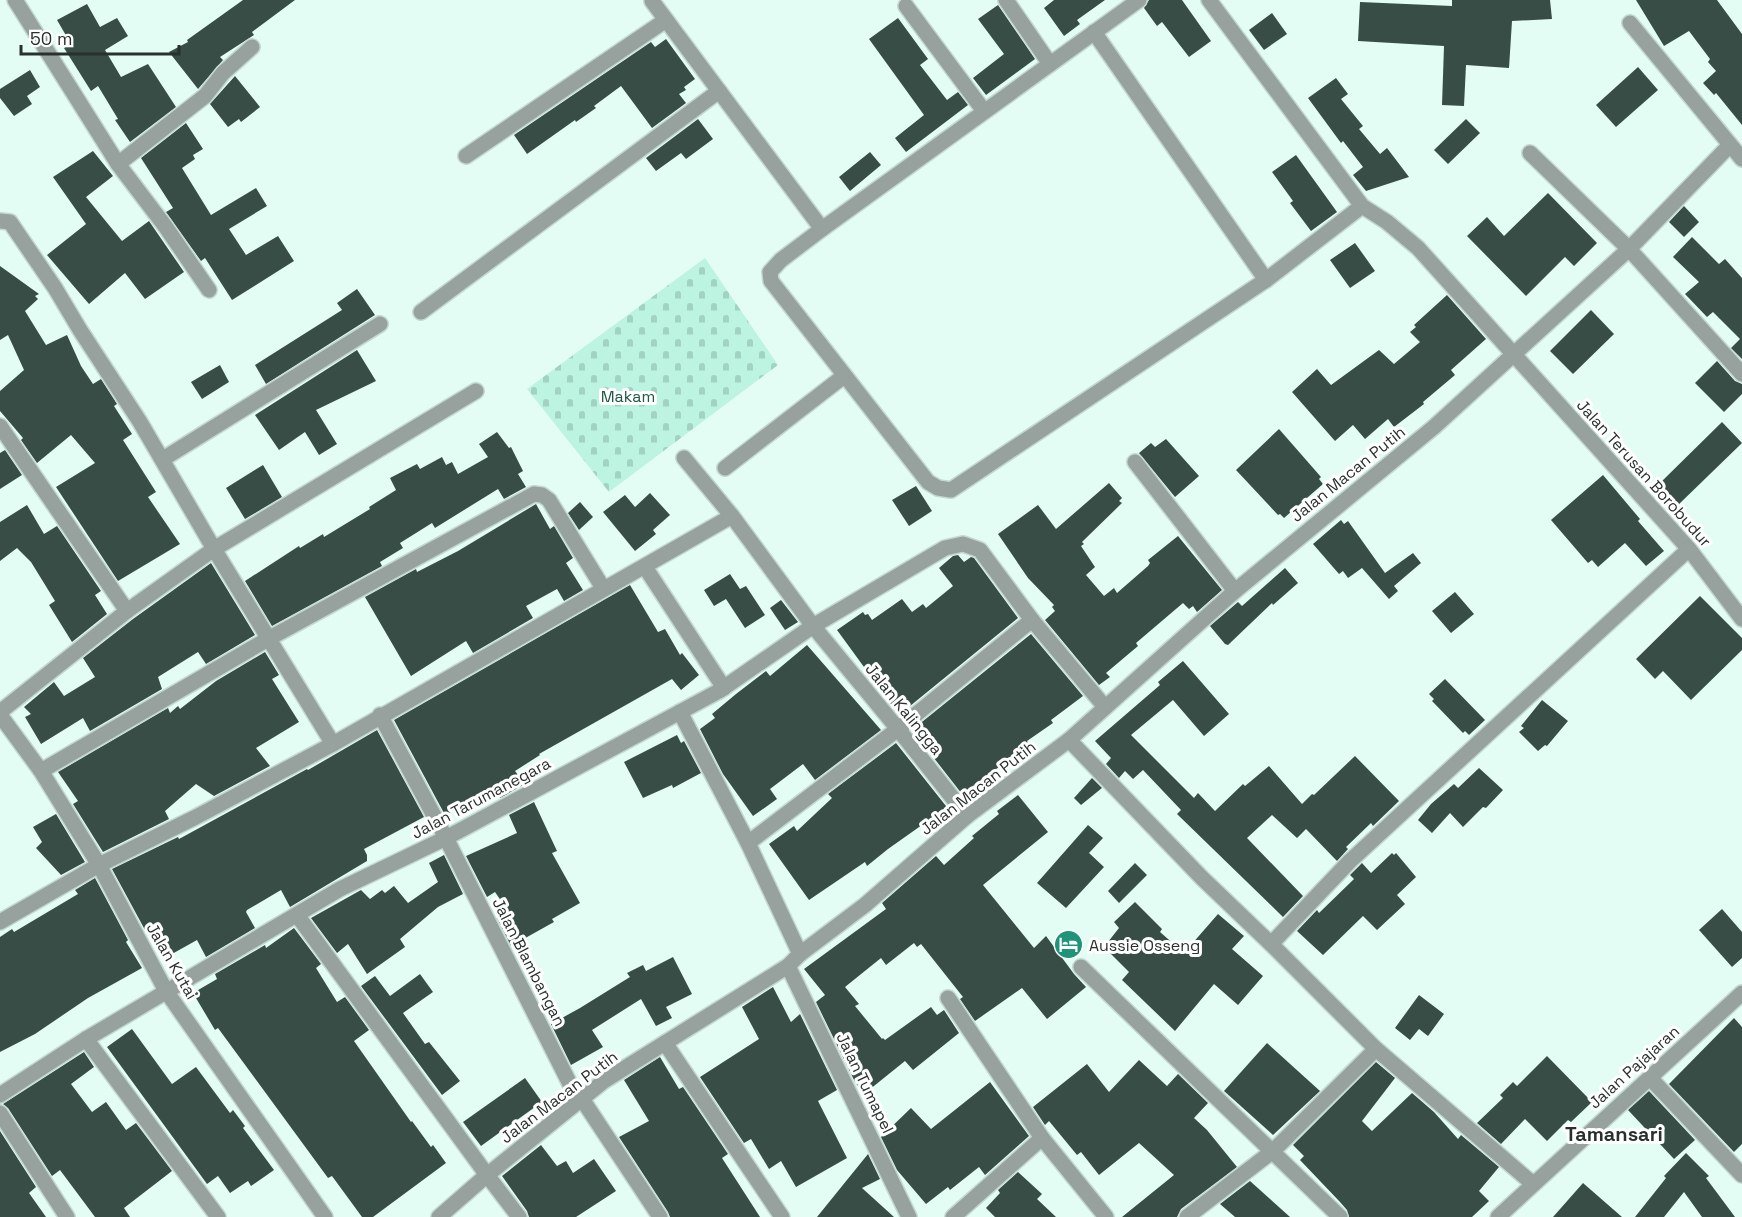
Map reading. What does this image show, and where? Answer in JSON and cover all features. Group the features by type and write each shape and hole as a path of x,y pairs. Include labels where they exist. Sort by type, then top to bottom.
{"street":[{"path":"15,0 118,164 165,226 209,290"},
{"path":"1006,0 1050,64"},
{"path":"1139,0 822,229 781,260 770,272 771,281 844,376 928,482 938,488 951,490 1266,280 1362,206 1209,0"},
{"path":"652,1 822,229"},
{"path":"906,6 984,111"},
{"path":"466,156 666,20"},
{"path":"1630,23 1742,159"},
{"path":"1094,32 1266,280"},
{"path":"118,164 206,96 223,73 252,46"},
{"path":"421,312 719,91"},
{"name":"Jalan Macan Putih","path":"439,1217 486,1175 604,1081 788,966 800,954 865,905 967,816 1069,740 1235,591 1434,427 1629,249 1730,145"},
{"path":"1530,153 1629,249 1742,374"},
{"name":"Jalan Terusan Borobudur","path":"1362,206 1387,222 1418,248 1689,549 1742,619"},
{"path":"0,221 10,222 55,288 163,459 214,549 333,744"},
{"path":"163,459 380,324"},
{"path":"725,468 844,376"},
{"path":"0,714 128,611 214,549 476,391"},
{"path":"0,426 128,611"},
{"name":"Jalan Kalingga","path":"684,458 732,516 813,627 967,816"},
{"path":"1136,462 1235,591"},
{"path":"41,771 268,639 534,494 542,495 549,500 603,588"},
{"path":"0,922 99,865 196,817 333,744 732,516"},
{"name":"Jalan Tarumanegara","path":"0,1095 86,1039 340,889 446,838 724,688 813,627 945,548 963,544 980,550 1032,620"},
{"path":"1270,944 1350,861 1689,549"},
{"path":"645,567 724,688"},
{"path":"748,843 898,729 1032,620 1105,707"},
{"path":"680,712 748,843 800,954"},
{"name":"Jalan Kutai","path":"0,714 41,771 99,865 166,991 325,1217"},
{"name":"Jalan Blambangan","path":"380,716 446,838 573,1090 582,1099 660,1217"},
{"path":"1069,740 1202,878 1376,1049 1533,1184"},
{"path":"297,915 519,1217"},
{"name":"Jalan Tumapel","path":"788,966 909,1217"},
{"path":"1081,967 1340,1217"},
{"name":"Jalan Pajajaran","path":"1498,1217 1742,993"},
{"path":"948,998 1042,1138 1106,1217"},
{"path":"86,1039 218,1217"},
{"path":"665,1043 782,1217"},
{"path":"1187,1217 1273,1151 1376,1049"},
{"path":"1650,1078 1742,1175"},
{"path":"0,1113 67,1217"},
{"path":"955,1216 1042,1138"}],"green space":[{"name":"Makam","path":"705,258 778,365 609,492 527,389"}],"building":[{"path":"243,0 295,0 252,32 254,35 220,57 223,60 198,89 169,52 188,42 187,40"},
{"path":"1054,0 1105,0 1077,20 1080,24 1064,36 1044,8"},
{"path":"1149,0 1182,0 1211,41 1189,57 1162,22 1157,26 1144,8"},
{"path":"1452,0 1550,0 1552,19 1512,21 1509,68 1466,65 1464,106 1442,105 1444,46 1358,41 1360,2 1452,6"},
{"path":"1636,0 1717,0 1742,34 1742,125 1716,93 1714,95 1703,83 1716,71 1689,31 1664,46"},
{"path":"87,4 100,27 117,18 128,36 105,50 121,77 148,64 176,107 130,142 115,120 118,119 98,86 91,91 64,48 71,44 57,20"},
{"path":"998,5 1035,59 986,95 973,78 1004,54 978,19"},
{"path":"1272,13 1287,34 1264,50 1249,30"},
{"path":"898,18 928,59 920,65 947,100 958,92 968,105 906,152 895,138 924,115 869,39"},
{"path":"666,39 695,79 684,87 686,90 679,94 686,103 652,128 621,86 594,106 596,108 527,154 514,135 651,42 655,47"},
{"path":"1638,67 1658,90 1616,127 1596,105"},
{"path":"30,70 40,87 27,96 32,104 14,116 0,98 0,89"},
{"path":"235,76 260,107 241,122 239,119 228,127 210,104"},
{"path":"1336,78 1348,94 1341,99 1363,126 1359,129 1380,154 1387,148 1409,177 1366,191 1353,175 1363,167 1343,141 1341,143 1308,98"},
{"path":"698,119 713,139 686,159 681,153 656,171 646,158"},
{"path":"1466,119 1480,133 1448,164 1434,150"},
{"path":"186,123 203,149 193,155 195,159 182,168 211,215 256,188 267,206 229,229 246,255 278,236 294,261 232,300 205,258 201,261 166,212 173,208 141,158"},
{"path":"93,151 113,176 86,197 122,241 149,221 184,272 145,299 125,273 89,304 47,255 86,224 53,177"},
{"path":"870,152 881,165 850,191 839,177"},
{"path":"1296,155 1337,212 1311,231 1290,203 1293,201 1272,172"},
{"path":"1548,193 1597,243 1574,266 1565,257 1526,296 1467,236 1487,217 1504,236"},
{"path":"1684,206 1699,222 1684,237 1669,222"},
{"path":"1692,237 1719,264 1725,259 1742,278 1742,359 1731,348 1740,339 1713,312 1707,317 1685,294 1699,282 1673,257"},
{"path":"1355,243 1375,271 1350,288 1330,260"},
{"path":"0,266 39,294 35,296 38,299 25,311 46,345 67,335 81,366 93,384 101,379 117,404 114,406 132,434 123,440 156,492 148,497 180,544 118,581 56,487 95,463 71,435 37,463 21,440 23,438 0,411 0,391 24,370 8,335 0,340"},
{"path":"357,289 375,315 266,384 255,365 342,310 337,303"},
{"path":"1447,295 1486,339 1451,370 1455,375 1423,402 1424,404 1394,427 1388,419 1365,439 1353,425 1335,441 1292,392 1317,369 1331,385 1379,350 1394,364 1420,342 1410,332 1416,327 1414,325"},
{"path":"1591,310 1614,334 1573,374 1550,351"},
{"path":"357,350 376,381 316,410 337,444 319,455 305,432 279,450 255,415"},
{"path":"1717,361 1735,381 1742,384 1742,394 1724,412 1695,383"},
{"path":"220,365 229,382 202,399 191,382"},
{"path":"1722,422 1742,443 1676,507 1656,487"},
{"path":"1279,429 1321,477 1319,479 1323,484 1284,518 1278,515 1236,470"},
{"path":"497,432 509,448 511,447 523,471 518,474 526,487 504,499 498,489 435,528 432,523 400,543 403,548 380,562 382,566 272,626 245,581 299,546 300,548 323,534 324,537 370,509 369,507 396,490 390,478 417,464 420,469 442,457 446,465 452,462 458,474 488,457 479,444"},
{"path":"1166,439 1199,476 1175,497 1139,453 1151,443 1155,447"},
{"path":"5,450 22,475 0,489 0,453"},
{"path":"263,465 282,497 245,519 226,488"},
{"path":"1603,475 1664,551 1646,566 1625,543 1598,567 1592,560 1588,563 1551,520"},
{"path":"1109,483 1122,498 1119,501 1122,503 1082,542 1084,544 1081,546 1095,567 1086,575 1104,596 1114,588 1117,593 1148,566 1150,563 1148,560 1178,536 1222,590 1197,612 1193,606 1189,609 1183,603 1136,643 1138,646 1106,673 1110,677 1099,685 1045,620 1055,611 1052,607 1054,605 1028,578 998,534 1038,505 1056,529"},
{"path":"916,486 932,511 909,526 892,500"},
{"path":"650,493 670,515 653,530 656,534 635,551 603,512 625,495 635,507"},
{"path":"580,502 593,517 579,530 568,513"},
{"path":"536,504 550,529 554,526 573,558 566,563 583,590 564,601 557,589 526,606 533,618 473,653 466,641 411,676 365,597 416,569 417,572 458,551"},
{"path":"27,505 44,534 57,526 101,591 95,595 107,614 72,642 49,605 55,601 31,562 17,548 0,561 0,522"},
{"path":"1341,520 1344,524 1348,521 1385,573 1413,553 1421,563 1394,586 1398,591 1389,599 1362,568 1348,578 1343,571 1339,574 1313,544"},
{"path":"958,555 964,562 971,557 974,558 1018,618 899,715 837,630 863,612 865,615 868,614 872,620 902,599 912,612 923,604 926,608 953,586 939,568 953,556"},
{"path":"211,563 255,635 206,664 198,652 158,677 162,689 90,731 83,718 41,744 25,717 31,714 24,707 54,682 64,696 95,677 83,658"},
{"path":"1285,568 1298,583 1273,605 1272,603 1228,645 1225,644 1210,626 1238,602 1242,606"},
{"path":"730,574 740,589 746,586 765,615 745,628 726,599 714,606 704,590"},
{"path":"630,585 658,632 665,629 680,655 682,653 699,675 681,690 672,679 539,754 515,771 525,784 500,798 496,788 445,815 394,720"},
{"path":"1455,592 1474,614 1451,633 1432,611"},
{"path":"1700,596 1742,638 1742,650 1691,700 1663,671 1655,679 1636,659"},
{"path":"781,600 798,622 785,630 770,608"},
{"path":"1031,634 1083,696 1051,720 1053,723 1027,741 1029,745 962,794 912,730"},
{"path":"807,645 881,730 815,780 803,764 770,789 777,799 753,816 723,774 700,729 715,718 712,714 736,694 766,671 770,676"},
{"path":"265,652 279,675 272,679 299,722 256,748 270,766 214,796 196,784 165,811 169,819 103,852 73,804 78,801 58,772 168,708 170,713 178,706 180,709 216,681"},
{"path":"1183,661 1229,714 1204,736 1173,700 1131,735 1194,798 1198,793 1215,811 1243,784 1245,786 1269,766 1302,804 1355,756 1399,801 1373,826 1371,823 1346,847 1348,849 1337,861 1306,829 1297,838 1272,815 1247,838 1303,896 1283,917 1177,814 1181,810 1143,770 1133,779 1125,771 1119,778 1106,764 1111,758 1095,741 1160,685 1158,682"},
{"path":"1445,679 1485,720 1469,735 1465,731 1463,733 1432,701 1434,699 1429,694"},
{"path":"1542,700 1568,721 1547,746 1545,745 1538,751 1519,732 1524,728 1521,726"},
{"path":"377,730 424,817 364,849 367,861 290,907 281,890 247,910 255,928 206,957 197,940 172,954 154,924 145,930 112,869 178,837 179,839"},
{"path":"677,735 681,743 684,741 701,773 673,788 672,785 643,798 624,762"},
{"path":"896,743 946,808 867,866 865,862 809,900 769,844 794,826 797,831 832,798 828,794"},
{"path":"1479,768 1503,790 1463,827 1450,813 1432,833 1418,820 1431,804 1454,784 1458,788"},
{"path":"1092,778 1102,788 1081,805 1074,798"},
{"path":"1018,795 1048,832 983,885 1034,948 1046,936 1086,987 1047,1019 1022,988 975,1021 960,999 963,997 921,944 917,947 914,943 886,965 881,958 845,987 859,1004 855,1006 882,1039 885,1040 931,1007 937,1015 944,1010 959,1033 913,1070 905,1061 864,1094 855,1082 816,1002 825,995 804,969 886,909 882,903 936,856 944,865 974,838 972,836 999,814 997,811"},
{"path":"534,802 557,851 552,853 580,903 552,919 554,922 511,946 497,918 508,911 495,892 487,897 466,856 517,833 509,815"},
{"path":"56,814 85,862 61,875 36,848 42,842 33,827"},
{"path":"1088,825 1103,838 1089,853 1104,867 1066,908 1037,883"},
{"path":"1392,853 1394,855 1396,853 1416,877 1397,895 1405,904 1377,930 1363,916 1323,955 1297,931 1317,910 1319,913 1354,879 1350,875 1362,863 1371,873"},
{"path":"444,855 463,894 438,907 400,939 405,947 367,974 348,944 337,953 311,918 361,890 370,899 382,890 385,893 394,886 408,903 438,882 429,863"},
{"path":"1135,863 1147,875 1119,903 1108,891"},
{"path":"95,878 128,940 126,942 142,968 88,998 35,1034 0,1052 0,937 12,929 14,932 78,894 75,890"},
{"path":"1135,902 1162,929 1160,932 1184,953 1218,914 1244,936 1232,949 1263,976 1238,1005 1214,984 1175,1031 1122,980 1129,972 1104,947 1119,928 1114,922"},
{"path":"1722,909 1742,932 1742,958 1732,967 1699,930"},
{"path":"294,928 321,964 316,968 337,1002 345,997 369,1030 354,1041 411,1122 446,1163 373,1217 362,1217 332,1176 328,1178 218,1028 215,1030 193,993 217,979 215,974 265,945 266,948"},
{"path":"673,957 692,994 666,1007 672,1018 656,1026 641,999 592,1030 603,1047 571,1065 551,1024 630,977 627,973 643,965 646,971"},
{"path":"420,974 433,992 403,1013 425,1044 429,1042 460,1081 442,1095 361,986 375,976 390,996"},
{"path":"773,987 791,1022 800,1014 837,1090 818,1101 847,1158 796,1187 781,1161 769,1169 751,1139 744,1143 700,1077 759,1039 742,1007"},
{"path":"1419,995 1444,1014 1428,1036 1419,1029 1410,1040 1395,1028"},
{"path":"1734,1018 1742,1027 1742,1144 1734,1152 1669,1084"},
{"path":"132,1029 172,1084 196,1067 230,1113 233,1110 245,1126 243,1128 274,1170 251,1186 248,1181 230,1193 218,1176 207,1184 107,1047"},
{"path":"1267,1043 1320,1091 1273,1135 1224,1091"},
{"path":"84,1052 94,1067 71,1084 92,1112 106,1102 126,1130 136,1123 172,1171 124,1208 130,1217 95,1217 60,1170 52,1176 8,1108 3,1104"},
{"path":"1547,1056 1592,1102 1571,1122 1568,1120 1547,1141 1525,1119 1501,1144 1477,1123 1503,1098 1500,1095 1513,1082 1517,1086"},
{"path":"660,1057 679,1089 683,1087 728,1154 722,1158 760,1217 670,1217 619,1137 649,1121 624,1080"},
{"path":"1139,1060 1167,1086 1178,1074 1208,1103 1194,1118 1207,1130 1237,1167 1181,1209 1177,1217 1122,1217 1174,1175 1139,1143 1099,1175 1081,1152 1077,1155 1049,1121 1045,1125 1033,1107 1087,1064 1109,1092"},
{"path":"1376,1062 1395,1078 1362,1121 1372,1131 1412,1093 1434,1112 1458,1139 1461,1135 1499,1167 1479,1191 1489,1201 1472,1217 1349,1217 1347,1210 1300,1160 1304,1156 1293,1145"},
{"path":"525,1078 542,1102 481,1146 463,1122"},
{"path":"990,1082 1029,1136 985,1175 979,1167 950,1190 948,1187 926,1204 897,1170 881,1137 911,1108 931,1129"},
{"path":"1649,1091 1695,1140 1674,1159 1628,1110"},
{"path":"0,1131 36,1187 29,1193 46,1217 0,1217"},
{"path":"541,1145 557,1166 566,1161 573,1173 594,1159 616,1191 576,1217 529,1217 502,1176"},
{"path":"1686,1153 1709,1176 1706,1178 1735,1217 1702,1217 1684,1192 1664,1217 1635,1217 1666,1178 1664,1176"},
{"path":"868,1154 880,1179 862,1188 894,1217 817,1217"},
{"path":"1018,1172 1042,1194 1037,1199 1056,1217 995,1217 986,1208 1000,1193 998,1190"},
{"path":"1250,1181 1290,1217 1235,1217 1220,1204"},
{"path":"1583,1183 1622,1217 1553,1217"}],"place":[{"name":"Aussie Osseng","path":"1068,945"}],"district":[{"name":"Tamansari","path":"1614,1134"}]}
